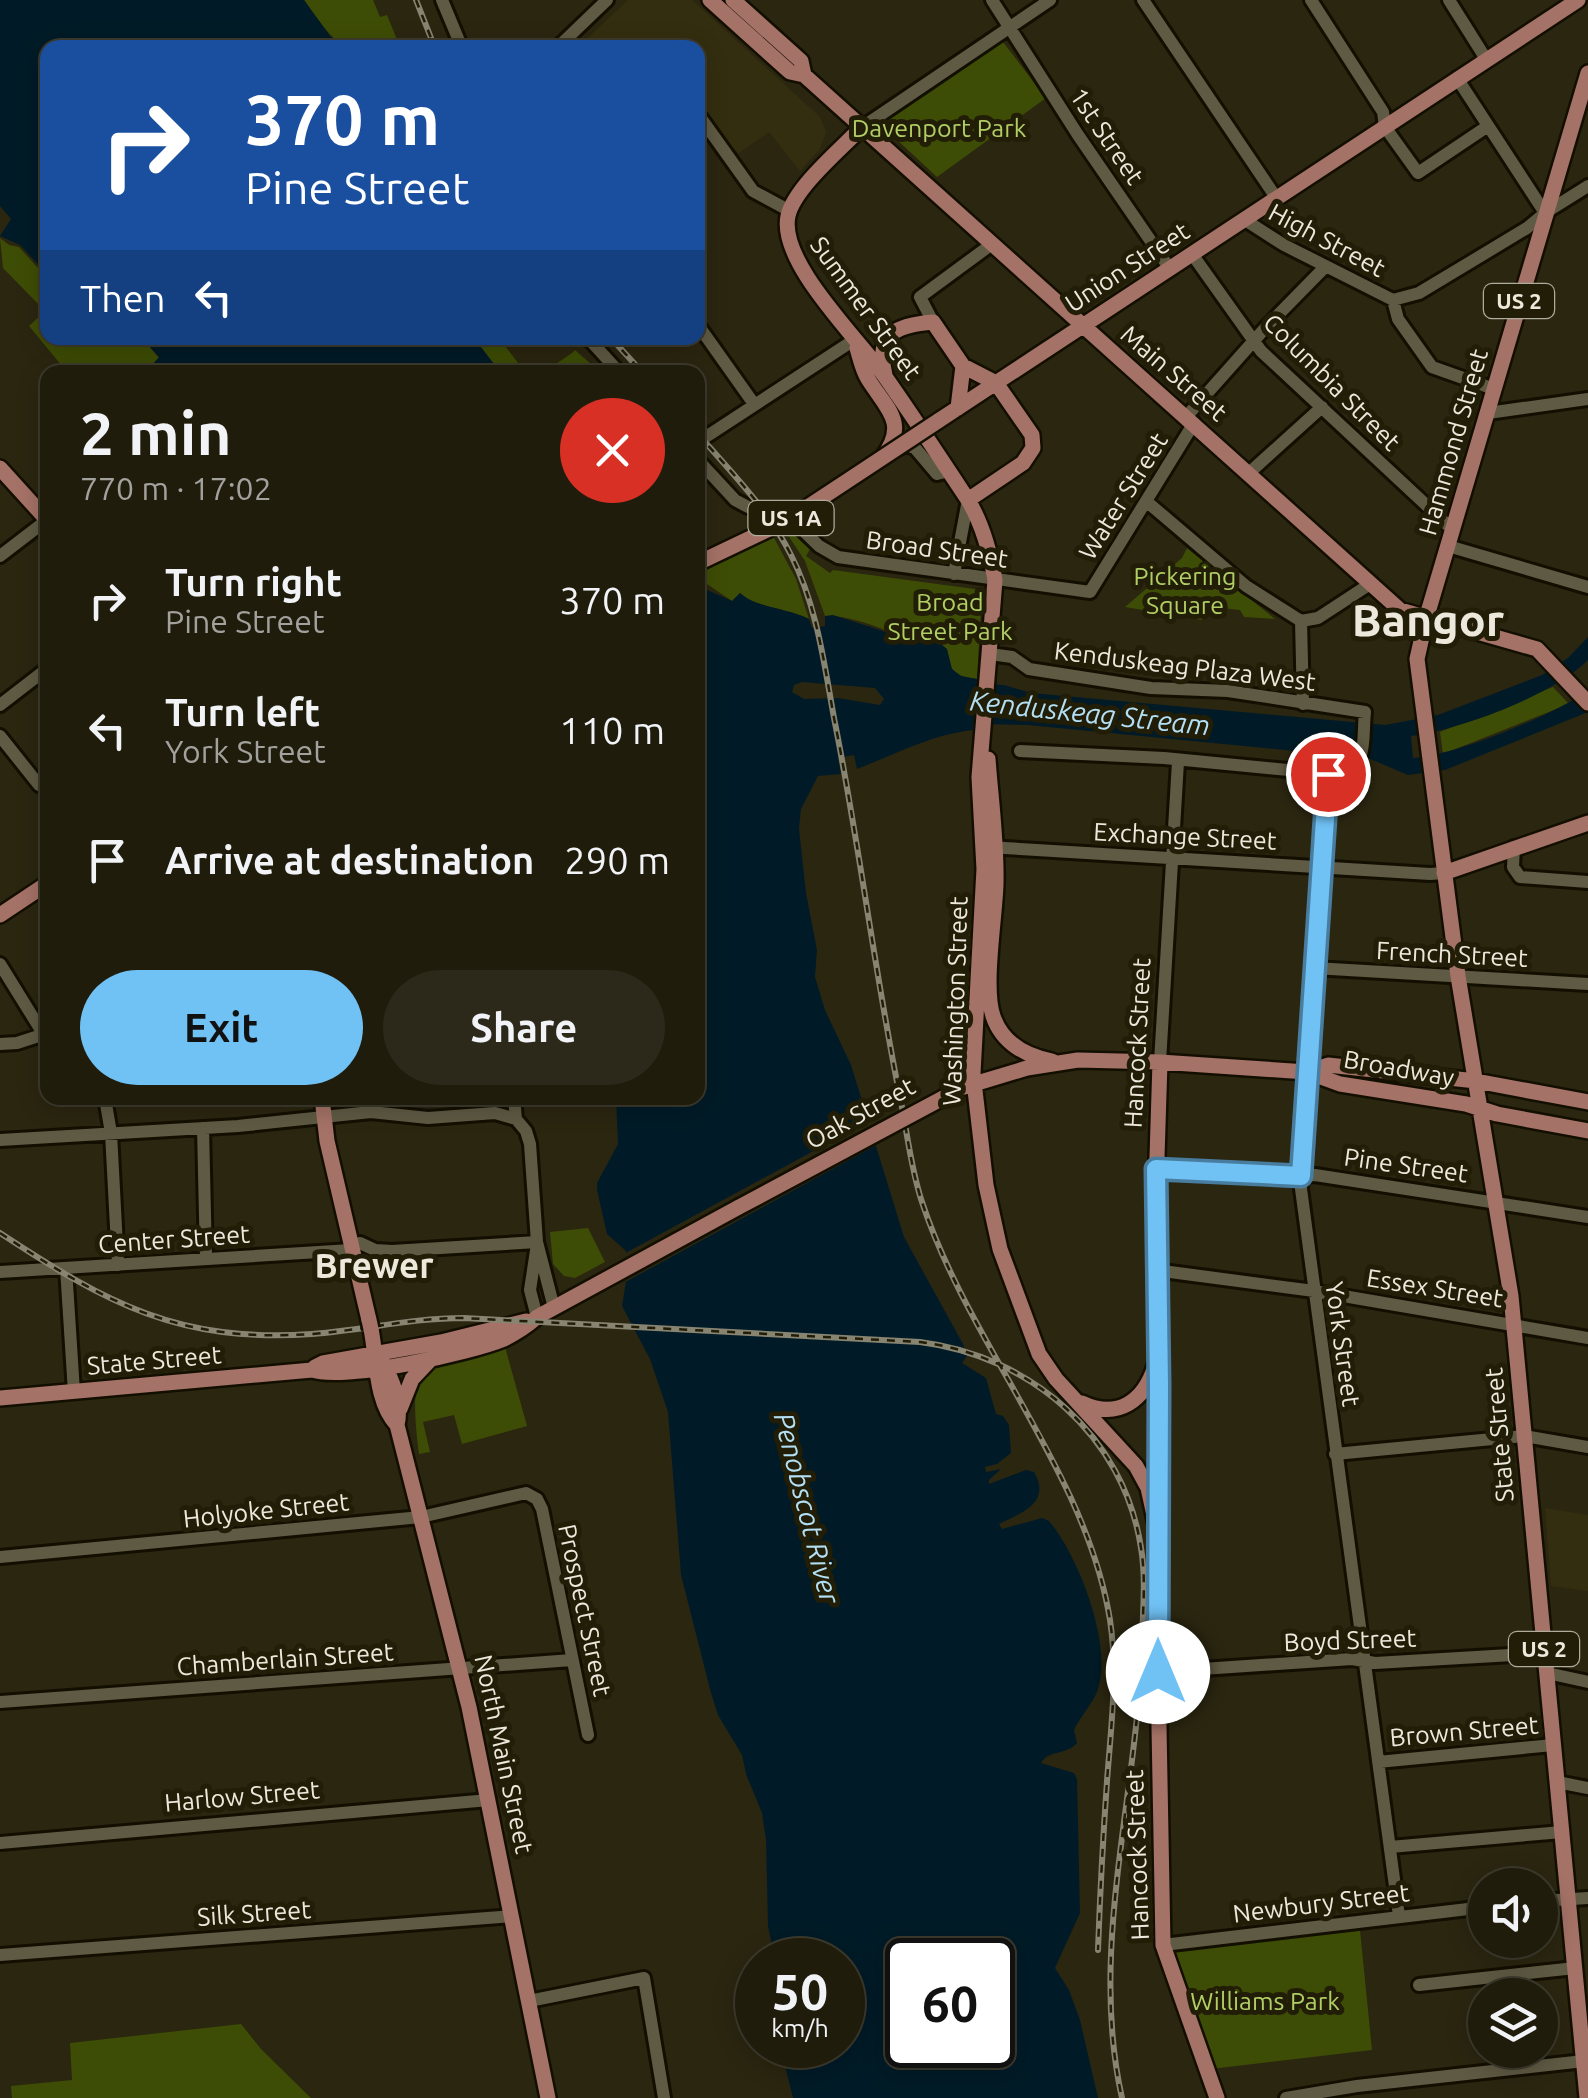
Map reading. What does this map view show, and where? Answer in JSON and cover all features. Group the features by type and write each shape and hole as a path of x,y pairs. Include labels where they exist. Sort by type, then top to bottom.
{"main road":[{"name":"Main Street","path":"710,0 790,72 804,75 1403,612 1533,647 1585,699"},
{"name":"Main Street","path":"732,0 801,61 804,75"},
{"name":"Union Street","path":"705,560 777,526 1578,0"},
{"name":"Hammond Street","path":"1428,764 1418,653 1588,73"},
{"path":"790,210 803,190 861,128"},
{"name":"Summer Street","path":"790,210 787,232 794,254 854,340 885,375 968,500"},
{"path":"885,375 884,348 891,334 904,326 934,322 963,366 996,383 1032,435 1033,448 1023,463 968,500"},
{"path":"854,340 866,374 892,414 896,428 890,447 878,461"},
{"path":"958,408 963,366"},
{"path":"0,468 40,512"},
{"name":"Washington Street","path":"968,500 986,537 994,580 985,725 992,1014 1000,1031 1019,1049 1062,1062"},
{"name":"State Street","path":"1428,764 1513,1324 1575,1968 1583,2004 1587,2090"},
{"path":"1444,873 1588,824"},
{"name":"Washington Street","path":"989,848 974,1084 986,1185 1000,1249 1039,1354 1056,1379 1141,1474 1151,1496 1158,1529"},
{"path":"0,915 40,888"},
{"name":"Oak Street","path":"740,1207 956,1091 1062,1062 1160,1062 1306,1072"},
{"name":"Hancock Street","path":"1160,1062 1155,1270 1162,1945 1216,2098"},
{"name":"Broadway","path":"1306,1072 1328,1066 1476,1081 1588,1102"},
{"name":"Broadway","path":"1306,1072 1340,1084 1588,1131"},
{"name":"North Main Street","path":"324,1105 327,1140 356,1246 388,1414 398,1418 460,1670 548,2098"},
{"name":"State Street","path":"0,1398 312,1370 323,1363 380,1364 432,1358 504,1338 740,1207"},
{"name":"State Street","path":"380,1364 536,1317"},
{"path":"1074,1398 1105,1410 1130,1404 1147,1386 1158,1352"},
{"path":"398,1418 412,1379 432,1358"}],"street":[{"path":"442,0 459,40"},
{"path":"564,40 607,0"},
{"name":"1st Street","path":"992,0 1170,269"},
{"path":"861,128 1050,0"},
{"path":"1143,0 1277,198"},
{"path":"1448,0 1486,60"},
{"path":"1316,2 1383,112 1385,127 1418,174 1488,126"},
{"path":"1457,78 1544,213"},
{"path":"705,134 756,194 790,210"},
{"name":"High Street","path":"1244,220 1393,300 1420,293 1588,186"},
{"path":"934,322 920,296 992,244"},
{"name":"Columbia Street","path":"1192,254 1254,342 1450,538"},
{"name":"Water Street","path":"1090,592 1190,420 1254,342 1326,266"},
{"path":"1393,300 1398,319 1432,367 1494,390"},
{"path":"705,335 754,404"},
{"path":"705,437 854,340"},
{"path":"594,345 613,365"},
{"path":"1488,413 1588,398"},
{"path":"1249,473 1322,408"},
{"path":"705,468 738,503 793,519 904,446 915,448 937,474 948,471"},
{"path":"954,574 968,500"},
{"path":"1146,500 1246,586 1302,621 1318,618 1370,584"},
{"name":"Broad Street","path":"793,519 822,549 842,558 1090,592"},
{"path":"0,556 40,525"},
{"path":"1450,538 1588,587"},
{"path":"1302,621 1303,704"},
{"name":"Kenduskeag Plaza West","path":"990,654 1012,657 1029,669 1150,688 1213,690 1365,712 1360,758 1352,771 1328,774"},
{"path":"0,705 40,674"},
{"path":"0,736 39,785"},
{"path":"1020,751 1164,758 1328,774"},
{"name":"Hancock Street","path":"1160,1062 1178,762"},
{"name":"York Street","path":"1328,774 1301,1176 1400,1916"},
{"path":"1514,847 1513,867 1520,878 1588,882"},
{"name":"Exchange Street","path":"989,848 1444,873"},
{"path":"0,964 40,1025"},
{"name":"French Street","path":"1314,968 1588,984"},
{"path":"0,1044 40,1036"},
{"path":"106,1105 118,1265"},
{"path":"515,1105 516,1119 530,1144 537,1242 554,1308"},
{"path":"0,1140 327,1119 378,1112 423,1118 495,1113 516,1119"},
{"path":"203,1128 206,1259"},
{"name":"Pine Street","path":"1156,1169 1315,1175 1588,1217"},
{"path":"536,1317 530,1283 537,1242"},
{"name":"Center Street","path":"0,1272 356,1246 392,1251 537,1242"},
{"path":"66,1268 74,1392"},
{"name":"Essex Street","path":"1155,1270 1314,1290 1588,1338"},
{"path":"1336,1454 1524,1436 1588,1447"},
{"name":"Holyoke Street","path":"0,1557 421,1517 514,1494 533,1496"},
{"name":"Prospect Street","path":"533,1496 542,1509 588,1735"},
{"name":"Boyd Street","path":"1158,1672 1352,1659 1364,1662 1545,1653"},
{"name":"Chamberlain Street","path":"0,1702 572,1660"},
{"path":"1547,1674 1588,1682"},
{"name":"Brown Street","path":"1378,1762 1554,1745"},
{"path":"1557,1782 1588,1788"},
{"name":"Harlow Street","path":"0,1843 489,1800"},
{"path":"1390,1847 1562,1832"},
{"path":"1558,1899 1588,1898"},
{"name":"Newbury Street","path":"1162,1945 1468,1909"},
{"name":"Silk Street","path":"0,1955 512,1916"},
{"path":"1419,1985 1575,1968"},
{"path":"529,2001 644,1978 664,2098"},
{"path":"1286,2098 1357,2086 1584,2061"}],"shaded area":[{"path":"628,0 692,0 820,117 826,132 820,149 800,171 769,132 739,153 705,126 705,40 586,40"},
{"path":"1545,1508 1588,1515 1588,1591 1551,1586"}],"green space":[{"path":"304,0 373,0 380,17 387,15 397,40 337,40"},
{"name":"Davenport Park","path":"1003,42 1046,98 937,177 881,125"},
{"path":"0,238 19,247 40,270 40,306 3,268"},
{"path":"40,316 40,339 29,326"},
{"path":"45,345 148,345 159,358 152,365 61,365"},
{"path":"479,345 504,345 520,365 495,365"},
{"path":"575,350 592,365 554,365"},
{"name":"Broad Street Park","path":"778,520 810,549 806,556 830,573 833,570 982,590 977,679 958,674 948,659 888,631 855,620 825,616 805,561"},
{"path":"773,536 796,579 809,619 755,602 740,593 732,601 705,583 705,566"},
{"name":"Pickering Square","path":"1187,548 1275,619 1244,617 1240,610 1205,606 1202,620 1125,607 1182,558"},
{"path":"1553,687 1569,704 1443,754 1440,732"},
{"path":"588,1228 605,1262 575,1278 564,1276 553,1264 550,1232"},
{"path":"505,1347 527,1426 462,1444 454,1415 423,1422 430,1452 419,1454 419,1383 439,1367"},
{"name":"Williams Park","path":"1360,1930 1372,2050 1211,2069 1168,1950"},
{"path":"241,2024 311,2098 12,2098 11,2086 72,2080 70,2043"}],"water":[{"path":"0,0 304,0 335,40 40,40 40,266 20,245 0,236 11,219 0,206"},
{"path":"148,345 479,345 495,365 154,365 159,357"},
{"path":"705,589 732,601 740,593 754,602 809,619 812,628 825,626 825,616 833,615 892,634 941,644 947,649 952,669 961,676 977,679 978,683 1031,693 1385,725 1438,715 1542,675 1568,658 1588,637 1588,660 1572,673 1505,709 1454,727 1411,736 1413,758 1503,733 1588,691 1588,712 1445,770 1408,775 1368,758 1028,725 975,724 974,730 929,740 857,769 854,755 838,758 841,774 818,776 801,809 799,829 806,893 817,950 815,977 825,1010 851,1065 904,1237 963,1344 967,1356 962,1363 986,1378 996,1414 1009,1425 1011,1453 997,1464 985,1467 986,1472 1001,1469 989,1484 1026,1470 1034,1472 1039,1483 1032,1506 999,1524 1002,1529 1042,1518 1049,1521 1071,1555 1097,1625 1101,1649 1098,1689 1074,1730 1077,1743 1041,1763 1074,1773 1077,1779 1080,1913 1055,1968 1069,1990 1080,2020 1098,2098 793,2098 786,2068 865,2068 865,1938 770,1938 762,1813 742,1755 718,1715 711,1693 681,1575 668,1412 650,1359 622,1306 628,1269 626,1251 607,1234 597,1183 618,1144 616,1105 705,1105","holes":["802,682 875,688 884,699 880,705 838,698 804,699 792,692 794,685"]}],"pier":[{"path":"874,1118 882,1142 620,1285 622,1255"}],"railway":[{"path":"416,0 432,40"},
{"path":"617,345 636,365"},
{"path":"705,442 771,522 791,555 807,594 823,656 890,1045 922,1202 968,1307 1052,1460 1097,1565 1110,1620 1114,1680 1098,1950"},
{"path":"0,1233 111,1299 183,1325 222,1332 312,1334 464,1318 920,1342 961,1350 999,1364 1066,1408 1093,1437 1115,1471 1131,1508 1143,1559 1139,1696 1118,1869 1110,1984 1122,2098"}],"district":[{"name":"Bangor","path":"1428,620"},
{"name":"Brewer","path":"374,1266"}],"route":[{"path":"1158,1672 1156,1169 1301,1176 1328,774"}],"water label":[{"name":"Kenduskeag Stream","path":"1090,713"},
{"name":"Penobscot River","path":"807,1508"}]}
